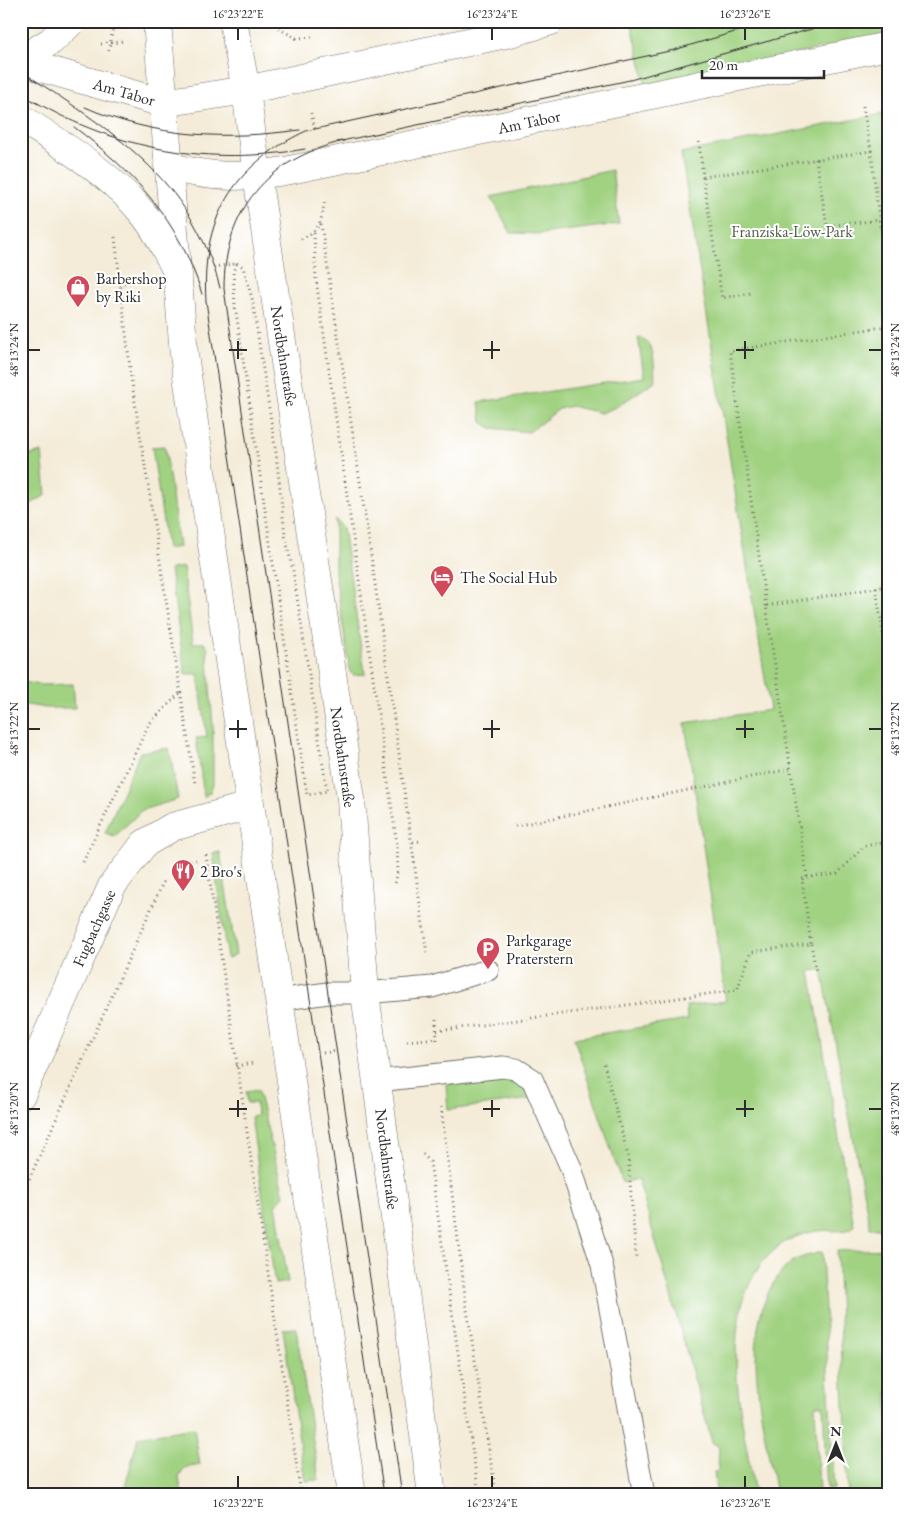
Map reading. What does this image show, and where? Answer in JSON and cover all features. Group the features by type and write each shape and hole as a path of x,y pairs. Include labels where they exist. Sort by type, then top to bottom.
{"main road":[{"path":"21,61 51,41 72,21"},
{"path":"158,21 184,356 352,1495"},
{"name":"Nordbahnstraße","path":"233,21 246,90 256,176 350,799 365,993 432,1495"},
{"name":"Am Tabor","path":"21,61 163,104 304,78 510,33 551,21"},
{"name":"Am Tabor","path":"168,166 207,176 256,176 322,165 888,46"},
{"path":"21,118 81,158 130,198 146,217 178,274"},
{"name":"Fugbachgasse","path":"21,1095 112,886 144,844 172,827 249,806"}],"lane":[{"path":"278,1000 328,993 365,993 391,989 432,987 488,970"},
{"path":"377,1081 503,1067 525,1073 537,1088 571,1168 602,1265 644,1495"}],"path":[{"path":"109,43 114,21"},
{"path":"272,21 281,30 296,38 322,165 326,198 321,224 413,842 437,1031 442,1120 465,1293 496,1495"},
{"path":"864,106 888,280"},
{"path":"699,142 722,298 752,293"},
{"path":"703,177 871,151"},
{"path":"816,160 827,226 880,220"},
{"path":"119,284 235,264 314,233 321,224"},
{"path":"880,227 888,234"},
{"path":"115,228 119,284 131,377 201,819 301,1495"},
{"path":"807,877 730,351 888,326"},
{"path":"766,606 888,586"},
{"path":"876,588 888,666"},
{"path":"80,869 149,724 180,693"},
{"path":"515,826 790,769"},
{"path":"413,842 421,841"},
{"path":"816,971 802,879 836,874 864,846 888,842"},
{"path":"175,869 206,855"},
{"path":"21,1197 168,872"},
{"path":"437,1031 737,990 751,952 812,944"},
{"path":"604,1064 628,1156 636,1261"}],"green space":[{"path":"631,21 888,21 888,34 646,86"},
{"name":"Franziska-Löw-Park","path":"888,113 888,1228 870,1228 822,970 810,971 854,1226 842,1231 818,1231 792,1238 779,1246 757,1270 744,1298 737,1330 736,1363 739,1398 755,1495 717,1495 714,1472 718,1471 719,1447 712,1442 638,1179 622,1183 574,1038 687,1020 686,1006 726,1001 685,723 770,710 681,153"},
{"path":"612,170 619,224 540,234 511,233 491,197"},
{"path":"638,337 644,339 651,349 655,381 616,407 601,413 571,406 559,409 529,432 491,428 482,422 479,402 644,377"},
{"path":"165,446 179,547 167,549 152,447"},
{"path":"42,452 46,495 21,510 21,457"},
{"path":"335,519 343,528 365,674 353,675 350,672 335,573"},
{"path":"183,567 193,643 204,643 207,646 213,727 213,784 211,791 204,797 196,738 207,737 198,674 185,674 170,569"},
{"path":"21,682 42,685 73,684 75,708 46,708 21,704"},
{"path":"169,748 178,799 142,810 115,836 105,833 140,752"},
{"path":"220,852 236,954 227,959 213,853"},
{"path":"497,1077 519,1079 531,1099 448,1110 446,1084"},
{"path":"258,1090 284,1196 276,1204 288,1282 275,1284 251,1117 257,1116 256,1103 247,1103 246,1092"},
{"path":"888,1249 888,1495 848,1495 837,1251"},
{"path":"822,1252 834,1489 827,1489 823,1405 815,1405 819,1495 776,1495 760,1407 757,1376 756,1345 761,1315 770,1289 787,1266 799,1258"},
{"path":"296,1328 319,1480 305,1481 283,1329"},
{"path":"194,1428 200,1465 185,1468 179,1477 181,1490 186,1495 123,1495 138,1437"}],"tram line":[{"path":"384,1495 206,301 206,272 209,245 216,221 226,199 241,179 258,161 280,145 306,131 674,50 772,21"},
{"path":"337,142 630,80 840,21"},
{"path":"21,71 115,136 143,160 168,186 189,216 207,249 220,288"},
{"path":"21,93 38,104"},
{"path":"34,101 98,132 165,150 235,156 305,149"},
{"path":"85,107 138,125 164,131 191,134 245,135 300,130"},
{"path":"74,127 116,162 152,200 181,243 202,294"},
{"path":"344,141 317,149 293,160 273,174 256,192 242,212 232,235 226,261 224,289 402,1495"}],"place":[{"name":"Barbershop by Riki","path":"78,308"},
{"name":"The Social Hub","path":"442,598"},
{"name":"2 Bro's","path":"183,892"},
{"name":"Parkgarage Praterstern","path":"488,970"}]}
